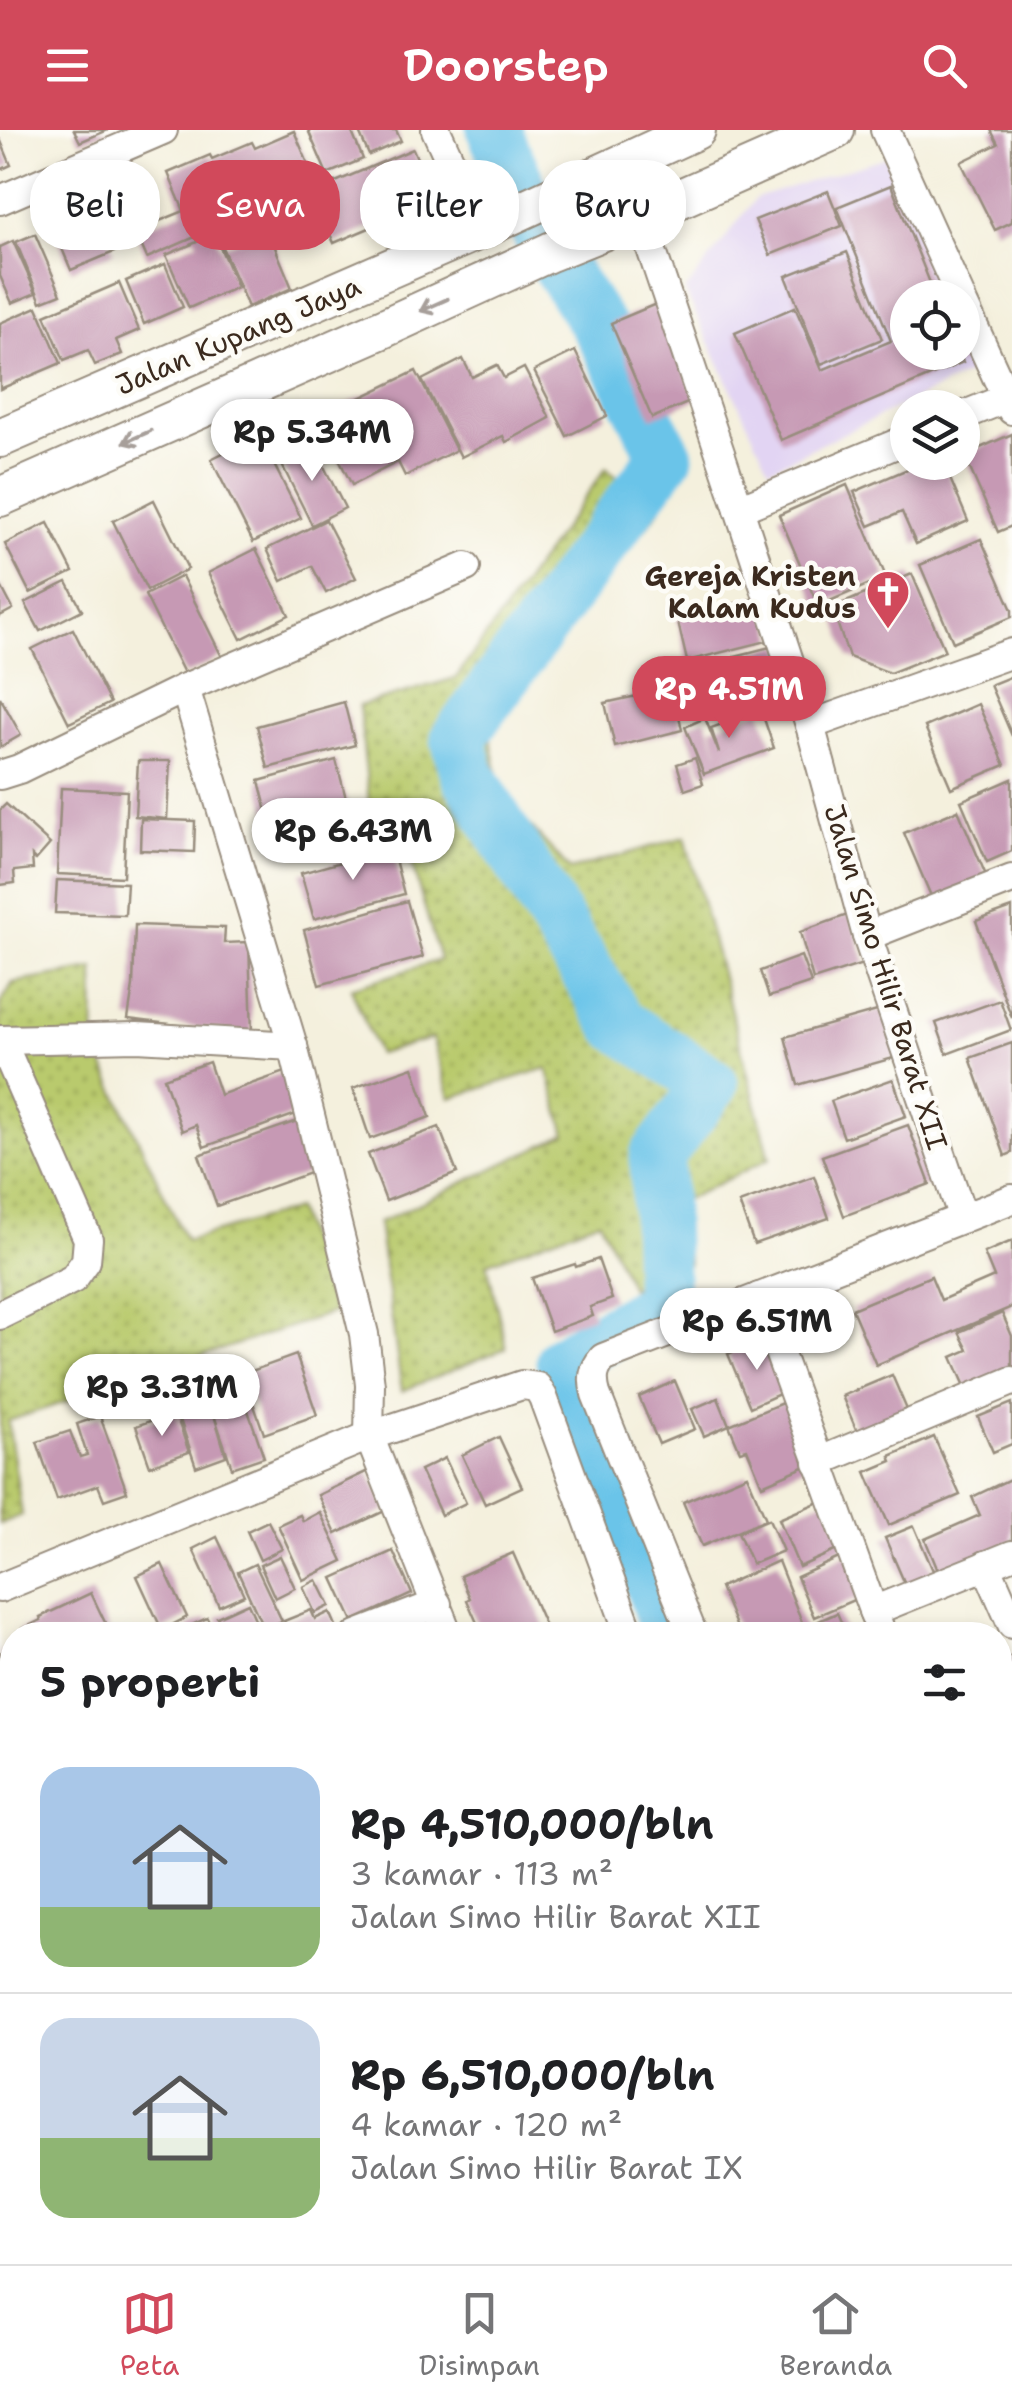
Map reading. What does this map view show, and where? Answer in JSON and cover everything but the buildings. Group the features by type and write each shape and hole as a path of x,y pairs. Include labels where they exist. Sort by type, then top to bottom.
{"main road":[{"name":"Jalan Kupang Jaya","path":"519,210 643,140 696,130"},
{"name":"Jalan Kupang Jaya","path":"686,196 834,130"},
{"name":"Jalan Kupang Jaya","path":"0,438 432,250"},
{"name":"Jalan Kupang Jaya","path":"0,497 557,250"},
{"path":"360,282 384,328"}],"street":[{"path":"0,200 163,130"},
{"path":"436,130 452,160"},
{"path":"885,130 953,280"},
{"name":"Jalan Simo Hilir Barat XII","path":"651,250 810,725 867,936 963,1218"},
{"path":"980,339 1009,404 980,411"},
{"path":"739,509 890,446"},
{"path":"0,775 20,769 185,688 466,568"},
{"path":"810,725 1012,653"},
{"path":"185,688 293,1046 364,1334 370,1385 369,1436 443,1622"},
{"path":"867,936 1012,879"},
{"path":"0,1315 73,1280 86,1261 88,1238 1,1040 136,1037 293,1046"},
{"path":"688,1622 596,1394 595,1368 603,1358 1012,1199"},
{"path":"759,1297 878,1622"},
{"path":"818,1462 1012,1381"},
{"path":"0,1588 369,1436 522,1385 537,1386 543,1397 625,1622"},
{"path":"880,1622 999,1560 1012,1622"},
{"path":"391,1622 437,1604"}],"shaded area":[{"path":"887,157 944,280 890,280 890,370 976,370 934,390 890,390 890,411 769,469 685,291 756,198"}],"green space":[{"path":"606,468 659,511 488,727 502,795 570,870 685,837 770,1158 675,1205 689,1264 631,1288 599,1220 487,1263 506,1348 402,1391 378,1223 566,1134 547,1068 450,1098 432,1038 378,1054 351,988 440,960 399,820 371,821 359,706 456,678"},
{"path":"94,969 95,1048 186,1241 296,1209 334,1312 8,1421 22,1515 0,1524 0,1004 13,983"}],"waterway":[{"path":"494,130 542,240 603,334 666,456 458,738 468,775 619,1024 711,1084 657,1156 662,1303 563,1361 606,1450 665,1622"}],"place":[{"name":"Gereja Kristen Kalam Kudus","path":"888,630"}]}
